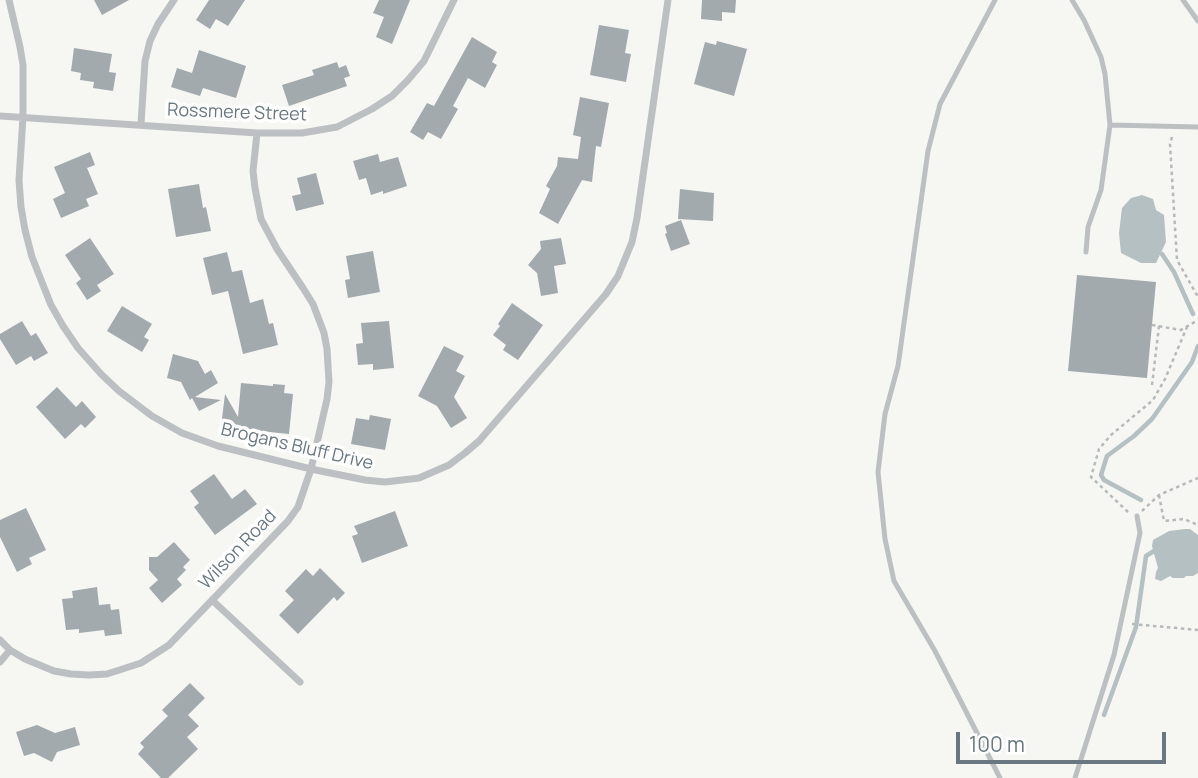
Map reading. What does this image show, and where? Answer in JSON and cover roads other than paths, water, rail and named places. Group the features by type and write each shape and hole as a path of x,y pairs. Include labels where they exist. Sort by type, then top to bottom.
{"street":[{"name":"Brogans Bluff Drive","path":"9,0 22,56 23,117 19,180 25,230 41,282 63,326 78,348 119,391 152,416 183,433 218,446 311,469 385,482 419,478 449,465 466,453 606,294 618,276 632,242 668,0"},
{"path":"141,124 145,61 150,41 174,0"},
{"name":"Rossmere Street","path":"0,116 257,133 302,133 337,127 392,96 408,80 424,61 454,0"},
{"name":"Wilson Road","path":"0,640 25,659 54,671 89,675 125,669 169,645 298,508 311,469 327,399 327,349 313,304 261,219 253,171 257,133"},
{"path":"212,600 300,682"},
{"path":"0,662 10,650"}],"lane":[{"path":"995,0 940,104 928,151 898,366 885,414 878,472 885,539 894,581 935,651 1000,778"},
{"path":"1072,0 1101,57 1110,125 1101,190 1088,227 1086,252"},
{"path":"1183,0 1198,21"},
{"path":"1110,125 1198,127"},
{"path":"1075,778 1114,655 1140,533 1137,516"}],"waterway":[{"path":"1162,254 1174,272 1193,314"},
{"path":"1141,500 1104,480 1101,475 1107,456 1152,419 1192,362 1198,346"},
{"path":"1104,715 1136,627 1146,556 1154,551"}]}
